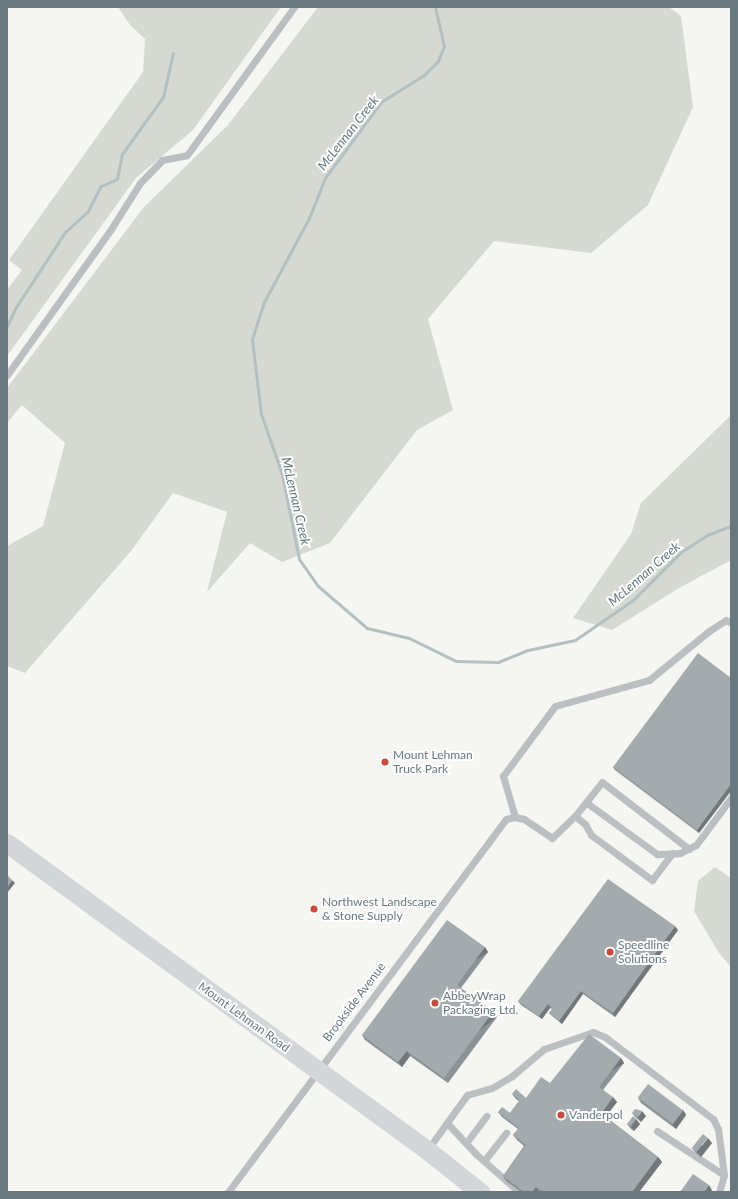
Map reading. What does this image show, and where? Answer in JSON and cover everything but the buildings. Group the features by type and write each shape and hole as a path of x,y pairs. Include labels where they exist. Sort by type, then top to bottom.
{"main road":[{"name":"Mount Lehman Road","path":"7,843 427,1150 480,1192"}],"street":[{"path":"7,375 111,230 140,183 162,160 187,155 294,7"},
{"path":"689,849 602,782 576,816 552,838 528,822 515,817 503,776 554,706 649,680 709,631 726,620 731,624"},
{"path":"587,802 657,854 672,853 689,849 696,845 731,798"},
{"path":"576,816 585,824 591,835 652,880 672,853"},
{"name":"Brookside Avenue","path":"228,1192 499,827 506,819 515,817"},
{"path":"427,1150 467,1095 492,1088 512,1076 544,1049 593,1032 606,1037 713,1119 718,1129 724,1175 719,1192"},
{"path":"466,1143 486,1116"},
{"path":"447,1123 484,1161 519,1192"},
{"path":"657,1130 724,1175"},
{"path":"484,1161 506,1132"}],"shaded area":[{"path":"118,7 281,7 193,130 136,178 7,356 7,290 22,270 9,260 143,72 145,39 130,25"},
{"path":"318,7 669,7 681,16 693,107 648,205 591,253 494,241 428,319 453,410 417,430 330,543 282,562 250,543 207,592 227,512 173,493 131,551 25,673 7,666 7,546 43,526 65,443 22,405 7,423 7,388 144,207 228,125"},
{"path":"731,415 731,560 679,588 612,630 573,618 631,534 641,503"},
{"path":"715,867 731,878 731,967 719,953 694,911 698,881"}],"waterway":[{"name":"McLennan Creek","path":"435,7 444,46 438,61 424,75 381,102 325,178 309,218 264,302 252,339 261,414 282,474 299,559 318,586 367,628 409,638 456,661 498,662 528,650 575,640 633,600 681,552 707,535 731,526"},
{"path":"7,326 16,307 65,232 88,211 101,186 117,179 122,154 163,97 173,53"}],"place":[{"name":"Mount Lehman Truck Park","path":"385,762"},
{"name":"Northwest Landscape & Stone Supply","path":"314,909"},
{"name":"Speedline Solutions","path":"610,952"},
{"name":"AbbeyWrap Packaging Ltd.","path":"435,1003"},
{"name":"Vanderpol","path":"561,1115"}]}
